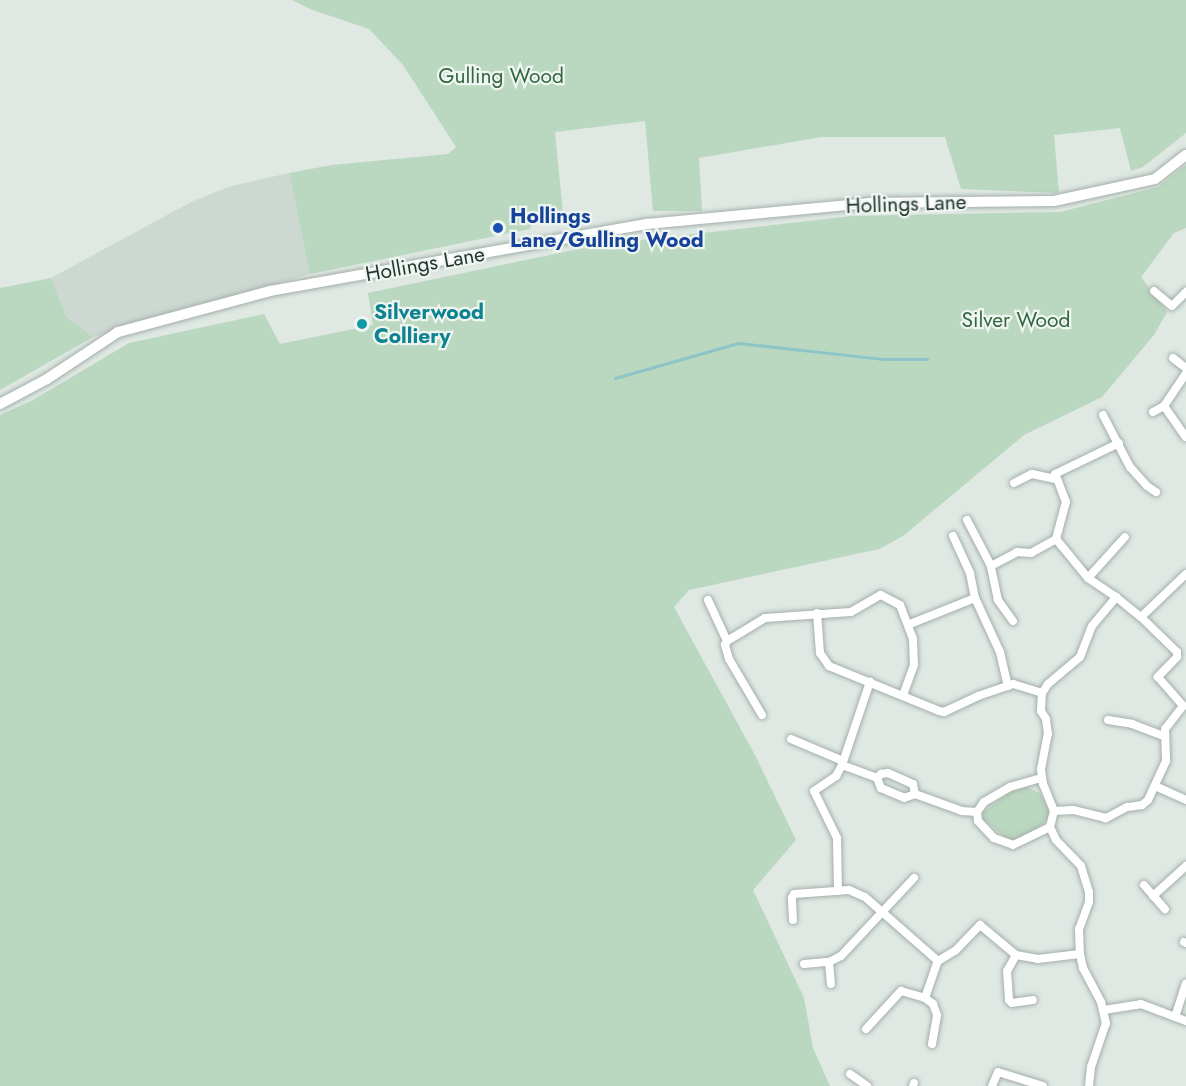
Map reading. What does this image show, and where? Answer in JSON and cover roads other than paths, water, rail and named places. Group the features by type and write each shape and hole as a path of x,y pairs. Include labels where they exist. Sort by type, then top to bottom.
{"street":[{"name":"Hollings Lane","path":"0,404 47,379 118,332 270,291 647,224 868,203 1054,201 1155,180 1186,155"},
{"path":"1154,291 1172,306 1186,292"},
{"path":"1173,358 1186,368"},
{"path":"1153,412 1164,406 1186,372"},
{"path":"1164,406 1186,436"},
{"path":"1103,415 1130,467 1147,486 1156,492"},
{"path":"991,566 1017,552 1031,553 1056,539 1066,502 1055,479 1058,471 1119,443"},
{"path":"1014,483 1032,474 1055,479"},
{"path":"967,520 991,566 998,600 1012,621"},
{"path":"953,536 970,573 975,598 1000,652 1008,686"},
{"path":"1088,578 1125,537"},
{"path":"1054,811 1075,811 1106,818 1127,807 1142,805 1155,786 1166,761 1163,736 1169,722 1185,707 1158,677 1176,657 1177,652 1141,616 1088,578 1056,539"},
{"path":"1141,616 1186,574"},
{"path":"762,715 729,658 725,645 727,640 765,618 851,612 881,595 897,601 910,624 914,665 903,695"},
{"path":"1089,1086 1091,1067 1105,1032 1104,1010 1083,968 1080,954 1079,930 1089,902 1087,878 1073,856 1056,840 1050,827 1054,811 1041,778 1042,759 1048,734 1046,719 1041,711 1042,693 1048,684 1080,657 1092,626 1116,597"},
{"path":"910,624 975,598"},
{"path":"708,600 727,640"},
{"path":"817,613 820,653 829,666 944,712 978,696 1016,684 1042,693"},
{"path":"838,891 837,838 814,794 816,788 836,776 870,682"},
{"path":"1108,720 1132,724 1163,736"},
{"path":"791,739 877,778 881,788 904,798 915,794 962,811 977,812"},
{"path":"877,778 881,774 888,773 913,784 915,794"},
{"path":"1041,778 1010,787 984,802 977,812 978,821 1004,843 1021,843 1050,827"},
{"path":"1155,786 1186,800"},
{"path":"1153,896 1185,863"},
{"path":"804,964 829,962 841,956 914,878"},
{"path":"1144,885 1165,909"},
{"path":"793,920 792,898 794,894 858,892 884,912 938,961"},
{"path":"925,998 938,961 956,950 980,925 1016,955 1038,959 1080,954"},
{"path":"1016,955 1007,971 1009,1000 1012,1003 1034,1000"},
{"path":"829,962 831,984"},
{"path":"1175,1017 1186,984"},
{"path":"866,1029 901,991 925,998 933,1004 937,1015 932,1044"},
{"path":"1104,1010 1141,1004 1185,1021"},
{"path":"992,1086 998,1072 1043,1086"},
{"path":"850,1074 867,1086"}],"waterway":[{"path":"615,378 738,343 884,359 927,359"}],"place":[{"name":"Hollings Lane/Gulling Wood","path":"498,228"},
{"name":"Silverwood Colliery","path":"362,324"}],"park label":[{"name":"Gulling Wood","path":"501,76"},
{"name":"Silver Wood","path":"1016,320"}]}
